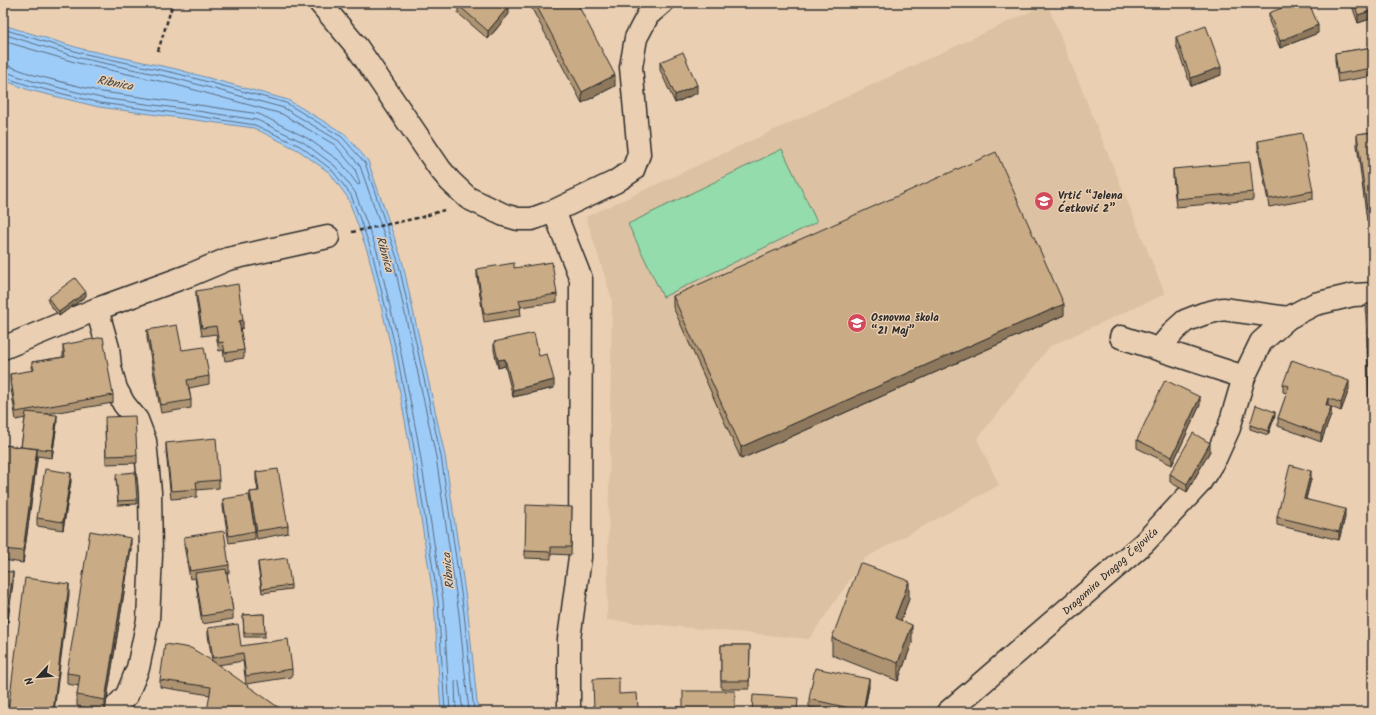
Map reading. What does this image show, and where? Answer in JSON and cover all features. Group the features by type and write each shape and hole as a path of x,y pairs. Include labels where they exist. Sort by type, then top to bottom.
{"street":[{"path":"320,3 357,48 440,169 450,181 468,198 504,215 518,219 532,219 554,211 615,182 633,170 639,154 631,67 636,38 648,15 662,3"},
{"path":"554,211 581,278 580,557 569,639 569,712"},
{"path":"3,348 97,309 190,275 228,259 328,237"},
{"name":"Dragomira Dragog Čejovića","path":"948,712 1144,543 1199,484 1216,457 1229,428 1244,377 1261,342 1288,318 1315,304 1353,295 1373,294"},
{"path":"97,309 108,348 110,367 116,389 124,404 137,420 145,441 150,492 151,554 148,620 138,668 127,695 111,712"},
{"path":"1159,349 1175,330 1185,321 1203,314 1223,309 1288,318"},
{"path":"1121,337 1244,377"}],"path":[{"path":"158,51 173,3"},
{"path":"328,237 422,217"}],"shaded area":[{"name":"Osnovna škola “21 Maj”","path":"1047,4 1165,294 1050,346 977,439 999,485 865,558 809,639 607,620 612,299 586,217"}],"green space":[{"path":"782,149 817,222 663,297 628,224"}],"water":[{"name":"Ribnica","path":"3,25 82,49 176,69 288,100 345,134 368,161 402,260 445,456 468,613 478,712 441,712 434,601 409,442 393,355 368,253 348,198 330,173 298,150 254,128 99,107 29,90 3,80"}],"building":[{"path":"460,3 505,3 509,6 488,31 458,5"},
{"path":"535,3 577,3 615,75 582,92"},
{"path":"1294,3 1309,3 1318,25 1280,41 1269,13"},
{"path":"1354,3 1373,3 1373,10 1358,15"},
{"path":"1206,26 1221,67 1191,78 1176,37"},
{"path":"1373,47 1373,68 1338,74 1335,53"},
{"path":"683,52 697,85 675,95 660,62"},
{"path":"1373,132 1373,209 1367,209 1357,134"},
{"path":"1302,133 1313,191 1269,199 1258,141"},
{"path":"996,152 1064,304 741,447 673,296"},
{"path":"1250,162 1253,192 1176,199 1173,169"},
{"path":"552,262 557,294 519,300 521,308 484,314 477,269 514,263 514,268"},
{"path":"75,278 86,292 59,312 48,298"},
{"path":"238,284 243,320 239,321 244,350 225,353 223,342 219,343 216,326 202,328 196,291"},
{"path":"1366,304 1373,304 1373,397 1369,397"},
{"path":"177,325 182,350 204,347 209,376 187,380 191,400 161,405 147,330"},
{"path":"534,333 539,356 547,354 554,380 513,390 505,359 498,360 494,342"},
{"path":"103,337 113,395 16,412 10,374 34,370 32,362 65,357 63,345"},
{"path":"1292,360 1349,381 1341,403 1328,398 1326,405 1331,407 1321,434 1278,418 1289,386 1283,384"},
{"path":"1165,380 1200,397 1172,457 1137,440"},
{"path":"1256,405 1275,412 1268,431 1250,425"},
{"path":"26,412 57,415 52,450 21,447"},
{"path":"135,416 137,455 106,456 105,417"},
{"path":"1193,433 1210,443 1187,484 1170,474"},
{"path":"216,438 219,480 196,482 197,489 171,491 166,443"},
{"path":"3,445 37,449 23,551 3,549"},
{"path":"1290,465 1311,471 1304,499 1345,509 1339,532 1277,517"},
{"path":"45,469 71,473 63,522 37,518"},
{"path":"278,469 288,526 257,531 250,492 259,491 256,472"},
{"path":"135,472 137,500 118,501 116,474"},
{"path":"249,495 255,531 229,536 223,499"},
{"path":"526,505 572,507 571,547 551,547 551,552 525,551"},
{"path":"90,531 131,538 105,700 77,695 80,675 67,673"},
{"path":"224,531 229,565 190,571 184,537"},
{"path":"287,558 291,585 262,589 258,562"},
{"path":"860,563 909,581 895,618 912,625 898,663 832,638"},
{"path":"226,569 233,611 202,616 195,573"},
{"path":"3,571 13,572 3,647"},
{"path":"25,578 69,584 53,712 8,712"},
{"path":"264,614 265,633 244,633 243,615"},
{"path":"238,624 241,646 288,639 292,669 246,676 243,653 213,658 208,628"},
{"path":"165,644 191,648 214,662 285,712 207,712 211,687 160,680"},
{"path":"721,645 750,645 749,681 721,681"},
{"path":"815,668 869,679 863,711 809,699"},
{"path":"619,678 619,694 637,693 638,708 680,707 681,712 594,712 593,679"},
{"path":"683,691 735,691 735,712 683,712"},
{"path":"753,695 798,698 797,712 752,712"}],"place":[{"name":"Vrtić “Jelena Ćetković 2”","path":"1044,201"},
{"name":"Osnovna škola “21 Maj”","path":"857,323"}]}
